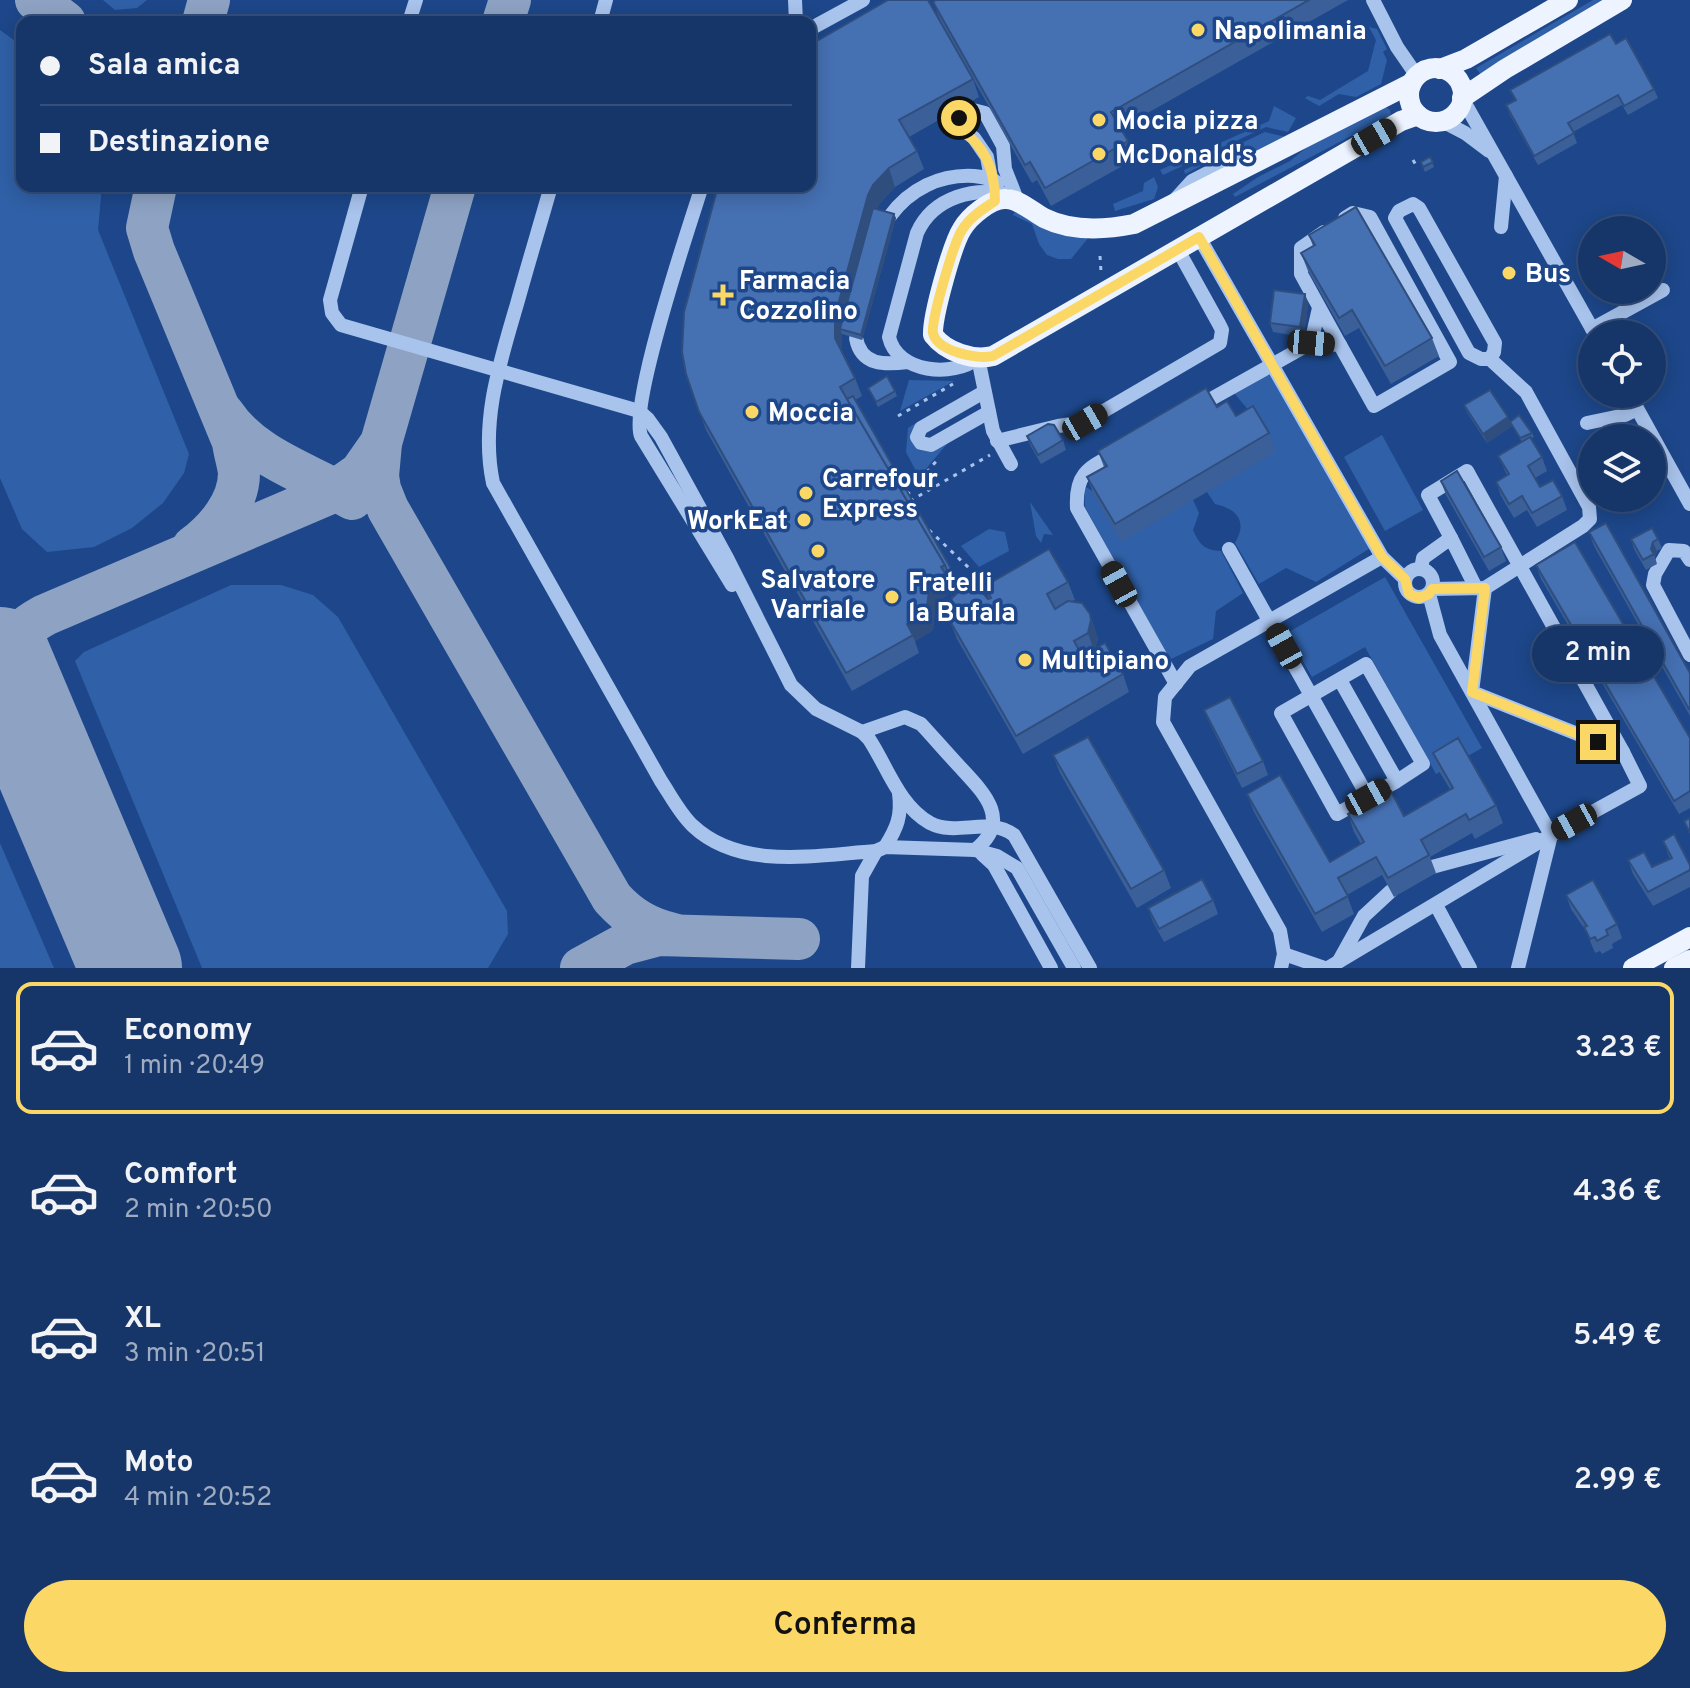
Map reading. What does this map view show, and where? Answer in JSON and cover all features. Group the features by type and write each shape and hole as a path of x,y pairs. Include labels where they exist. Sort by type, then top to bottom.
{"main road":[{"path":"1418,115 1401,121 999,353 978,358 945,347 933,335 958,237 994,191 1007,199 1019,201 1058,224 1088,229 1134,224 1415,79 1425,71 1466,59 1568,0"},
{"path":"1462,98 1622,0"},
{"path":"1415,79 1409,100 1418,115 1425,120 1442,121 1456,112 1462,90 1454,76 1440,69"},
{"path":"1633,968 1690,937"},
{"path":"1674,968 1690,960"}],"street":[{"path":"816,26 863,0"},
{"path":"1373,0 1415,79"},
{"path":"1462,98 1589,320"},
{"path":"994,191 983,150 957,125 959,118 973,110 985,113 1001,140 1005,169 1019,201"},
{"path":"1442,121 1465,133 1493,154"},
{"path":"1501,227 1506,175"},
{"path":"890,216 899,204 938,180 956,176 994,191"},
{"path":"924,187 921,224 889,337 894,351 908,362 923,367 958,369 978,358 997,441 1011,464"},
{"path":"921,224 943,203 955,197 994,191"},
{"path":"360,192 330,300 332,313 341,325 639,411 661,437 791,685 816,709 862,732 875,748 899,793 929,822 941,826 1003,827 1019,843 1090,968"},
{"path":"549,192 497,370 488,436 488,462 493,483 678,808 693,826 719,845 756,855 795,857 880,849 975,850 997,856 1017,868 1074,968"},
{"path":"639,411 656,340 700,192"},
{"path":"1199,237 1382,557 1405,579 1409,594 1419,598 1430,592 1481,588 1590,519 1589,507 1526,392 1490,359 1469,353 1395,218 1408,205 1419,208 1495,343 1490,359"},
{"path":"1353,213 1370,217 1450,362 1374,406 1340,345 1301,274 1301,248 1353,213"},
{"path":"997,441 1085,422 1220,343 1222,330 1178,250"},
{"path":"1618,320 1647,304"},
{"path":"1311,343 1319,308"},
{"path":"856,338 862,355 875,363 908,362"},
{"path":"1178,418 1311,343 1340,345"},
{"path":"984,392 921,428 917,437 921,443 931,445 989,412"},
{"path":"1587,423 1625,415 1637,409 1688,496"},
{"path":"1125,448 1085,471 1076,489 1077,508 1176,684"},
{"path":"1382,557 1190,666 1165,697 1163,722 1280,931 1282,961 1331,966 1551,835 1640,786 1467,471 1428,495 1481,588 1472,692"},
{"path":"1421,569 1423,558 1451,538"},
{"path":"1229,549 1368,797"},
{"path":"1690,560 1680,550 1669,550 1655,574 1653,585 1690,655"},
{"path":"1405,579 1411,571 1421,569 1432,576 1430,592 1440,635 1551,835 1518,968"},
{"path":"1366,664 1423,764 1337,814 1281,713 1312,696 1366,664"},
{"path":"1340,680 1397,781"},
{"path":"1472,692 1623,752"},
{"path":"862,732 905,717 921,724 990,802 993,825 985,842 975,850"},
{"path":"858,968 862,876 899,822 899,793"},
{"path":"1432,867 1551,835"},
{"path":"975,850 994,865 1051,968"},
{"path":"1331,966 1364,916 1391,891"},
{"path":"1436,905 1470,968"}],"path":[{"path":"1413,160 1416,165"},
{"path":"1100,256 1101,272 1112,278"},
{"path":"898,416 957,382"},
{"path":"943,453 905,502 990,455"},
{"path":"922,523 990,588"}],"shaded area":[{"path":"103,0 147,0 137,8 115,10"},
{"path":"1593,0 1602,0 1481,75 1476,68"},
{"path":"1369,27 1377,29 1387,49 1383,52 1387,60 1381,84 1356,97 1339,94 1319,106 1305,98 1320,100 1368,71 1376,40"},
{"path":"0,30 16,42 16,192 101,192 98,230 189,454 184,473 163,503 132,528 94,547 47,552 22,529 0,478"},
{"path":"1274,106 1296,118 1288,132 1266,127 1163,175 1160,170 1269,121"},
{"path":"1386,107 1391,117 1360,136 1351,136 1235,197 1233,194 1290,161 1312,143"},
{"path":"1265,132 1286,137 1255,152 1231,156 1211,165 1209,162 1185,174 1184,170"},
{"path":"1154,177 1158,187 1154,199 1115,211 1113,204 1143,191 1144,183"},
{"path":"1015,212 1043,227 1089,237 1071,259 1058,259 1047,255 1039,244 1032,224 1013,215"},
{"path":"1265,374 1272,376 1372,547 1316,582 1286,568 1259,584 1235,543 1240,528 1238,517 1229,509 1215,504 1207,492 1260,424 1234,393"},
{"path":"909,380 954,381 900,411"},
{"path":"919,421 911,437 918,450 931,451 952,438 919,477 906,452 908,428"},
{"path":"1382,435 1423,510 1385,531 1344,457"},
{"path":"1084,486 1096,493 1193,500 1199,513 1193,530 1200,543 1221,551 1243,593 1216,611 1213,639 1169,660 1085,507"},
{"path":"1030,502 1053,535 1044,534 1041,543 1036,536"},
{"path":"989,529 1005,532 1009,551 979,567 961,546"},
{"path":"1385,577 1482,748 1436,774 1365,647 1312,677 1287,633"},
{"path":"231,585 281,585 313,595 338,617 507,911 508,934 488,968 202,968 75,661 84,652"},
{"path":"0,843 54,968 0,968"}],"building":[{"path":"888,0 928,0 973,79 899,120 917,151 889,168 868,195 835,316 835,338 855,378 840,387 945,565 941,567 945,573 929,592 926,612 907,624 913,635 846,673 699,412 682,352 684,312 716,192 816,192 816,42"},
{"path":"1309,0 1111,112 1128,141 1045,188 1030,162 1025,165 933,2"},
{"path":"1610,34 1616,44 1626,38 1654,89 1624,106 1618,95 1568,123 1574,133 1534,156 1506,105 1516,100 1510,90"},
{"path":"1430,157 1433,162 1423,167 1421,162"},
{"path":"1356,207 1432,338 1385,366 1352,310 1339,318 1301,253 1315,245 1309,235"},
{"path":"873,208 894,214 861,335 840,329"},
{"path":"1274,290 1305,294 1300,327 1270,323"},
{"path":"887,376 895,391 876,402 868,388"},
{"path":"1206,388 1217,407 1227,401 1236,416 1253,406 1269,433 1115,524 1087,477 1107,466 1098,451"},
{"path":"1490,390 1508,417 1483,434 1464,405"},
{"path":"853,396 958,581 949,586 947,580 950,578 945,565 847,399"},
{"path":"1519,415 1532,433 1520,438 1510,422"},
{"path":"1048,424 1054,425 1063,440 1038,455 1027,436"},
{"path":"1530,437 1542,457 1528,466 1540,487 1553,480 1562,496 1532,513 1522,496 1509,504 1496,482 1509,474 1498,456"},
{"path":"1457,471 1501,547 1484,557 1441,481"},
{"path":"1606,523 1690,673 1690,709 1589,532"},
{"path":"1652,528 1658,539 1651,549 1654,554 1643,560 1631,539"},
{"path":"1575,542 1690,738 1690,791 1674,801 1536,565"},
{"name":"Multipiano","path":"1049,549 1068,582 1047,594 1055,609 1068,601 1082,603 1090,614 1088,633 1074,641 1082,656 1105,643 1123,674 1016,736 950,621 953,620 949,611 952,598 962,589 982,592 988,599 991,598 985,586"},
{"path":"1230,697 1263,761 1237,774 1204,710"},
{"path":"1088,737 1164,870 1131,889 1053,755"},
{"path":"1458,738 1496,805 1469,820 1466,814 1421,840 1429,855 1388,878 1376,857 1338,878 1348,896 1315,914 1247,794 1280,775 1330,862 1364,842 1348,814 1391,791 1404,816 1453,788 1433,753"},
{"path":"1690,818 1690,833 1684,821"},
{"path":"1674,834 1690,870 1648,892 1628,860 1644,852 1652,867 1672,858 1663,841"},
{"path":"1202,879 1213,900 1159,929 1148,908"},
{"path":"1593,880 1617,924 1606,930 1608,935 1597,941 1595,937 1590,939 1584,927 1587,926 1566,895"}],"taxiway":[{"path":"36,0 57,16"},
{"path":"205,16 209,0"},
{"path":"505,16 510,0"},
{"path":"155,192 147,228 233,442 239,473 235,495 225,515 193,547"},
{"path":"453,192 381,443 380,489 388,509 612,898 639,921 673,934"},
{"path":"223,413 235,429 265,453 352,499"},
{"path":"17,698 10,670 10,649 21,631 31,623 333,492 360,473 381,443"},
{"path":"581,968 625,944 659,935 799,939"}],"runway":[{"path":"0,658 131,968"}],"place":[{"name":"Napolimania","path":"1198,30"},
{"name":"Mocia pizza","path":"1099,120"},
{"name":"McDonald's","path":"1099,154"},
{"name":"Bus","path":"1509,273"},
{"name":"Farmacia Cozzolino","path":"723,295"},
{"name":"Moccia","path":"752,412"},
{"name":"Carrefour Express","path":"806,493"},
{"name":"WorkEat","path":"804,520"},
{"name":"Salvatore Varriale","path":"818,551"},
{"name":"Fratelli la Bufala","path":"892,597"},
{"name":"Multipiano","path":"1025,660"}],"route":[{"path":"959,118 959,128 974,138 987,157 995,201 971,219 958,237 934,320 933,335 938,342 970,356 993,356 1199,237 1382,557 1405,579 1404,585 1409,594 1419,598 1429,594 1432,589 1485,588 1472,692 1598,742"}]}
